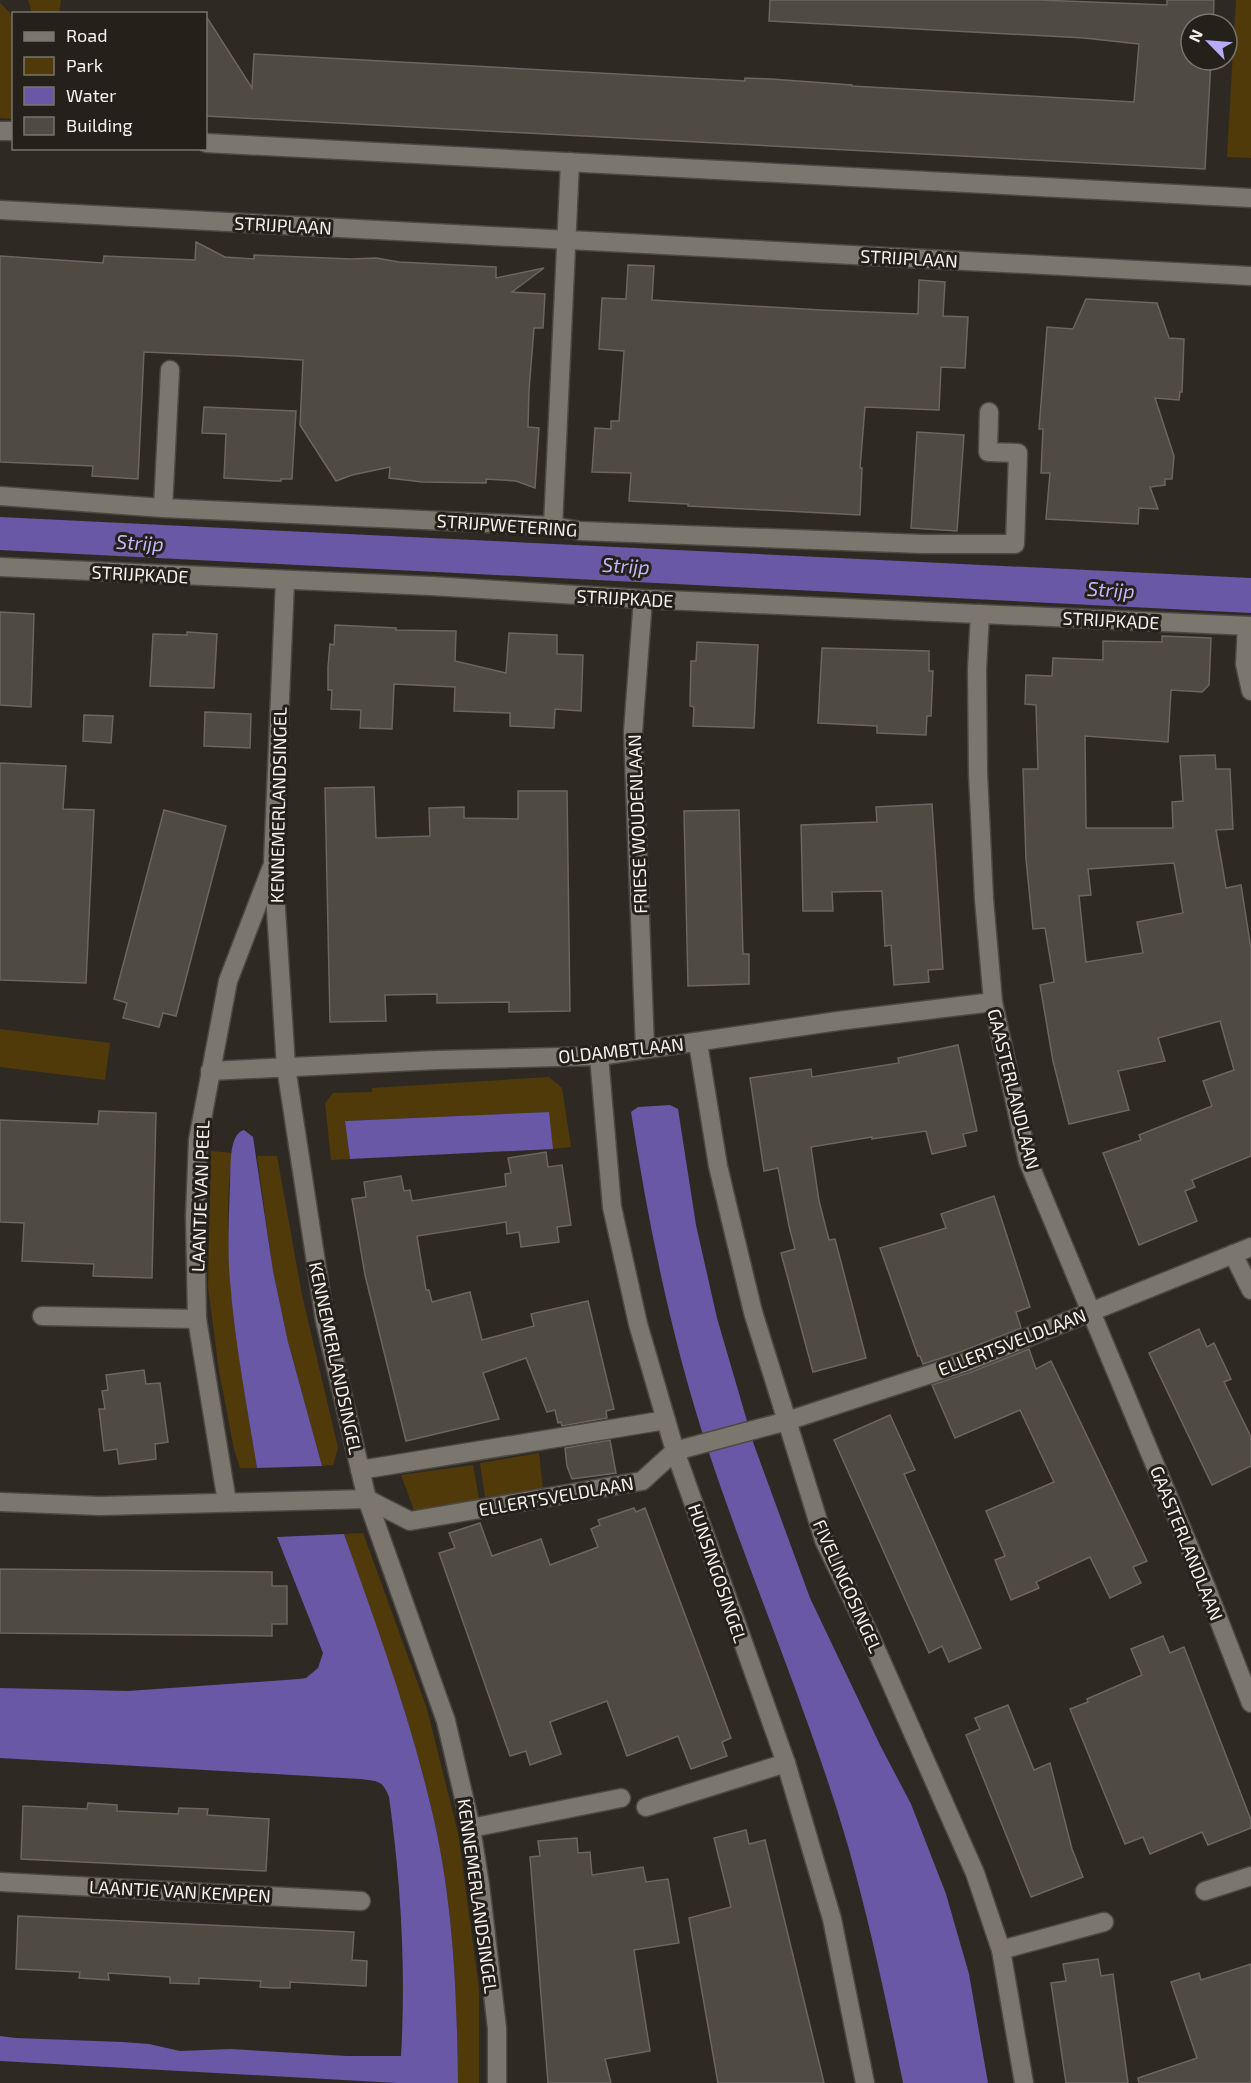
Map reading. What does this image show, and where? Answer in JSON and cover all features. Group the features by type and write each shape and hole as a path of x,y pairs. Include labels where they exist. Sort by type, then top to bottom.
{"street":[{"path":"207,143 1251,198"},
{"path":"553,526 570,162"},
{"name":"STRIJPLAAN","path":"0,210 1251,276"},
{"path":"164,508 170,370"},
{"name":"STRIJPWETERING","path":"0,496 164,508 553,526 581,531 922,544 1015,544 1018,453 988,452 989,412"},
{"name":"STRIJPKADE","path":"0,567 431,586 643,600 1249,626"},
{"name":"KENNEMERLANDSINGEL","path":"285,581 273,862 286,1067 325,1321 367,1499 446,1721 471,1828 480,1885 496,2028 497,2083"},
{"name":"FRIESE WOUDENLAAN","path":"643,600 633,732 645,1049"},
{"name":"GAASTERLANDLAAN","path":"980,614 977,669 978,773 984,898 993,1002 1029,1161 1206,1587 1251,1703"},
{"path":"1249,626 1245,664 1251,691"},
{"name":"LAANTJE VAN PEEL","path":"227,1502 197,1319 195,1216 198,1140 228,981 273,862"},
{"name":"OLDAMBTLAAN","path":"210,1071 437,1060 598,1056 838,1021 993,1002"},
{"name":"FIVELINGOSINGEL","path":"698,1042 718,1166 753,1312 824,1540 871,1638 975,1873 1001,1950 1024,2083"},
{"name":"HUNSINGOSINGEL","path":"598,1056 612,1207 638,1324 675,1451 786,1762 832,1918 865,2083"},
{"name":"ELLERTSVELDLAAN","path":"0,1502 100,1506 367,1499 410,1521 642,1481 675,1451 787,1421 967,1362 1251,1247"},
{"path":"1233,1254 1251,1290"},
{"path":"42,1316 197,1319"},
{"path":"360,1470 666,1420"},
{"path":"646,1807 786,1762"},
{"path":"471,1828 621,1798"},
{"path":"1205,1891 1251,1876"},
{"name":"LAANTJE VAN KEMPEN","path":"0,1882 361,1901"},
{"path":"1001,1950 1104,1922"}],"green space":[{"path":"28,0 61,0 59,12 32,12"},
{"path":"1236,0 1251,0 1251,158 1227,157 1232,72 1239,72 1239,12 1235,12"},
{"path":"0,3 10,13 12,19 12,119 0,118"},
{"path":"0,1029 110,1043 105,1080 0,1067"},
{"path":"549,1077 562,1088 571,1147 553,1149 548,1112 345,1121 350,1159 331,1160 325,1103 333,1093 372,1092 372,1088"},
{"path":"211,1151 232,1153 228,1232 233,1311 257,1468 240,1468 234,1449 219,1371 208,1287"},
{"path":"257,1156 277,1156 302,1295 338,1448 333,1465 322,1466 288,1342 273,1271"},
{"path":"539,1453 543,1490 485,1497 480,1463"},
{"path":"473,1465 479,1499 414,1510 401,1475"},
{"path":"363,1533 427,1709 458,1833 479,1989 479,2083 458,2083 455,1979 444,1875 422,1772 391,1669 344,1534"}],"water":[{"name":"Strijp","path":"0,517 1251,578 1251,613 0,550"},
{"path":"670,1105 678,1109 696,1225 717,1318 754,1445 810,1598 880,1745 911,1804 946,1894 969,1974 988,2083 903,2083 864,1905 833,1796 709,1453 673,1327 654,1241 631,1112 638,1107"},
{"path":"549,1112 553,1149 350,1159 345,1121"},
{"path":"244,1130 253,1137 273,1271 288,1342 322,1466 257,1468 235,1328 229,1257 231,1153 235,1138"},
{"path":"344,1534 402,1703 431,1807 449,1910 458,2083 397,2083 0,2061 0,2036 149,2044 180,2051 231,2049 347,2056 401,2056 403,1958 397,1861 389,1797 382,1784 360,1779 0,1758 0,1688 128,1691 306,1678 318,1668 323,1653 277,1537"}],"building":[{"path":"770,0 1040,0 1167,5 1167,0 1214,0 1214,12 1179,12 1179,72 1210,72 1205,169 207,116 207,18 252,88 254,54 745,81 745,78 771,79 852,86 1134,102 1139,44 1084,38 769,21"},
{"path":"196,242 225,257 254,259 254,255 376,258 399,262 496,267 496,278 544,268 512,292 545,294 543,328 534,328 529,390 528,427 539,428 535,488 516,481 486,479 486,483 422,482 389,478 390,467 336,481 300,425 303,360 236,356 144,352 138,479 92,476 93,466 0,462 0,256 103,263 104,256 195,260"},
{"path":"628,265 654,266 652,300 821,310 918,314 919,280 945,282 943,316 968,317 965,368 941,367 939,410 865,407 860,468 862,468 860,515 629,501 631,473 592,472 595,428 611,429 611,421 619,421 624,351 599,349 602,298 626,299"},
{"path":"1086,299 1157,303 1169,338 1184,339 1182,392 1180,392 1179,400 1155,398 1174,456 1172,479 1165,479 1165,485 1150,487 1158,509 1139,508 1138,524 1046,519 1050,473 1041,473 1043,429 1039,429 1047,327 1073,329"},
{"path":"204,407 296,411 292,479 276,481 224,478 226,434 202,433"},
{"path":"917,432 964,435 957,531 911,528"},
{"path":"0,612 34,614 31,707 0,705"},
{"path":"335,625 396,628 396,630 456,631 455,661 506,673 509,633 557,635 557,654 583,655 581,711 555,709 554,728 510,726 510,713 454,711 455,687 394,684 392,729 360,728 361,710 331,709 332,690 328,690 328,667 330,644 334,645"},
{"path":"187,632 217,634 214,688 150,686 153,634 187,635"},
{"path":"1162,636 1211,638 1209,685 1202,692 1171,690 1168,742 1085,736 1086,828 1173,828 1172,802 1183,801 1180,756 1215,755 1216,769 1230,769 1233,829 1216,830 1226,888 1241,885 1251,949 1251,1156 1192,1180 1195,1187 1185,1191 1197,1221 1139,1245 1103,1153 1141,1140 1139,1135 1212,1106 1203,1081 1234,1070 1220,1021 1158,1038 1165,1061 1118,1071 1129,1110 1069,1124 1053,1061 1040,985 1054,982 1045,928 1033,929 1026,859 1023,769 1038,769 1036,705 1025,704 1026,675 1052,676 1053,658 1103,660 1103,641 1162,642","holes":["1174,863 1183,913 1137,922 1143,953 1086,962 1079,896 1091,895 1088,869"]},
{"path":"697,642 758,645 754,728 693,726 694,707 690,706 691,661 696,661"},
{"path":"822,648 929,651 929,671 933,671 931,716 927,716 926,735 877,733 877,726 818,723"},
{"path":"205,712 251,714 250,748 204,746"},
{"path":"84,715 113,716 111,743 83,741"},
{"path":"0,763 66,766 63,809 94,810 86,983 0,980"},
{"path":"374,787 376,838 430,836 429,808 464,807 464,818 518,819 518,791 567,791 570,1011 509,1012 509,1002 437,1003 437,994 385,995 386,1021 330,1022 325,788"},
{"path":"932,804 943,969 928,970 929,982 894,985 891,945 885,946 882,891 832,892 833,911 803,911 801,825 877,822 876,807"},
{"path":"164,810 226,826 176,1016 163,1013 159,1027 123,1018 127,1003 114,999"},
{"path":"739,810 743,954 749,954 749,984 688,986 684,811"},
{"path":"958,1045 977,1131 963,1134 966,1146 932,1154 926,1131 811,1147 819,1201 829,1240 835,1239 866,1358 813,1372 781,1253 795,1249 778,1168 764,1171 750,1078 811,1069 812,1077 899,1063 898,1058"},
{"path":"99,1111 156,1113 152,1278 93,1276 94,1264 22,1261 24,1223 0,1222 0,1120 98,1124"},
{"path":"546,1152 548,1167 562,1165 571,1225 557,1227 559,1242 521,1247 519,1232 507,1234 506,1222 417,1236 426,1290 429,1290 432,1302 470,1292 482,1340 534,1326 531,1314 588,1301 614,1409 606,1411 607,1418 562,1426 561,1422 558,1423 555,1410 547,1412 526,1358 483,1373 499,1419 406,1441 365,1275 352,1199 366,1197 364,1182 401,1176 404,1191 410,1190 412,1201 506,1186 505,1174 511,1173 508,1158"},
{"path":"994,1196 1030,1307 1016,1312 1021,1328 923,1364 918,1356 880,1248 946,1228 941,1214"},
{"path":"1199,1329 1207,1347 1214,1343 1231,1379 1224,1382 1251,1437 1251,1466 1212,1485 1149,1353"},
{"path":"1029,1349 1036,1369 1051,1361 1147,1561 1133,1567 1141,1583 1110,1598 1090,1557 1036,1582 1039,1588 1011,1600 995,1560 1005,1556 986,1511 1054,1482 1020,1410 955,1438 932,1385"},
{"path":"144,1370 146,1384 160,1383 168,1442 155,1444 156,1459 119,1464 117,1449 104,1451 99,1409 105,1409 102,1391 108,1390 106,1375"},
{"path":"890,1415 915,1470 904,1474 981,1648 949,1662 942,1646 929,1653 834,1440"},
{"path":"610,1440 616,1473 572,1479 567,1466 565,1448"},
{"path":"634,1508 636,1512 645,1508 731,1738 722,1742 727,1756 691,1769 678,1736 627,1756 607,1701 550,1722 561,1754 530,1765 526,1751 510,1756 439,1553 455,1548 449,1533 480,1523 492,1556 541,1539 550,1565 598,1547 591,1529 600,1525 598,1520"},
{"path":"0,1569 272,1572 272,1586 287,1586 287,1624 272,1624 272,1636 0,1633"},
{"path":"1163,1636 1170,1653 1184,1647 1251,1820 1251,1828 1208,1845 1202,1832 1150,1854 1143,1837 1125,1844 1070,1709 1142,1675 1131,1649"},
{"path":"1008,1705 1034,1770 1050,1763 1072,1849 1083,1877 1031,1897 966,1735 980,1729 975,1718"},
{"path":"88,1803 117,1805 117,1811 178,1814 179,1808 208,1809 207,1815 269,1819 266,1871 21,1859 23,1806 87,1809"},
{"path":"746,1830 749,1844 765,1840 824,2083 718,2083 689,1918 731,1907 714,1838"},
{"path":"577,1838 578,1853 590,1852 592,1875 643,1867 646,1882 668,1879 679,1943 634,1950 650,2051 605,2059 611,2083 548,2083 530,1857 540,1856 538,1841"},
{"path":"18,1916 354,1932 352,1960 367,1961 366,1986 290,1982 290,1988 274,1988 260,1987 261,1981 199,1978 199,1984 170,1983 170,1977 108,1973 109,1980 79,1978 80,1972 16,1969"},
{"path":"1098,1959 1101,1976 1113,1974 1128,2083 1066,2083 1051,1983 1066,1981 1063,1964"},
{"path":"1251,1964 1251,2083 1139,2083 1138,2078 1197,2058 1171,1982 1199,1973 1201,1980"}]}
